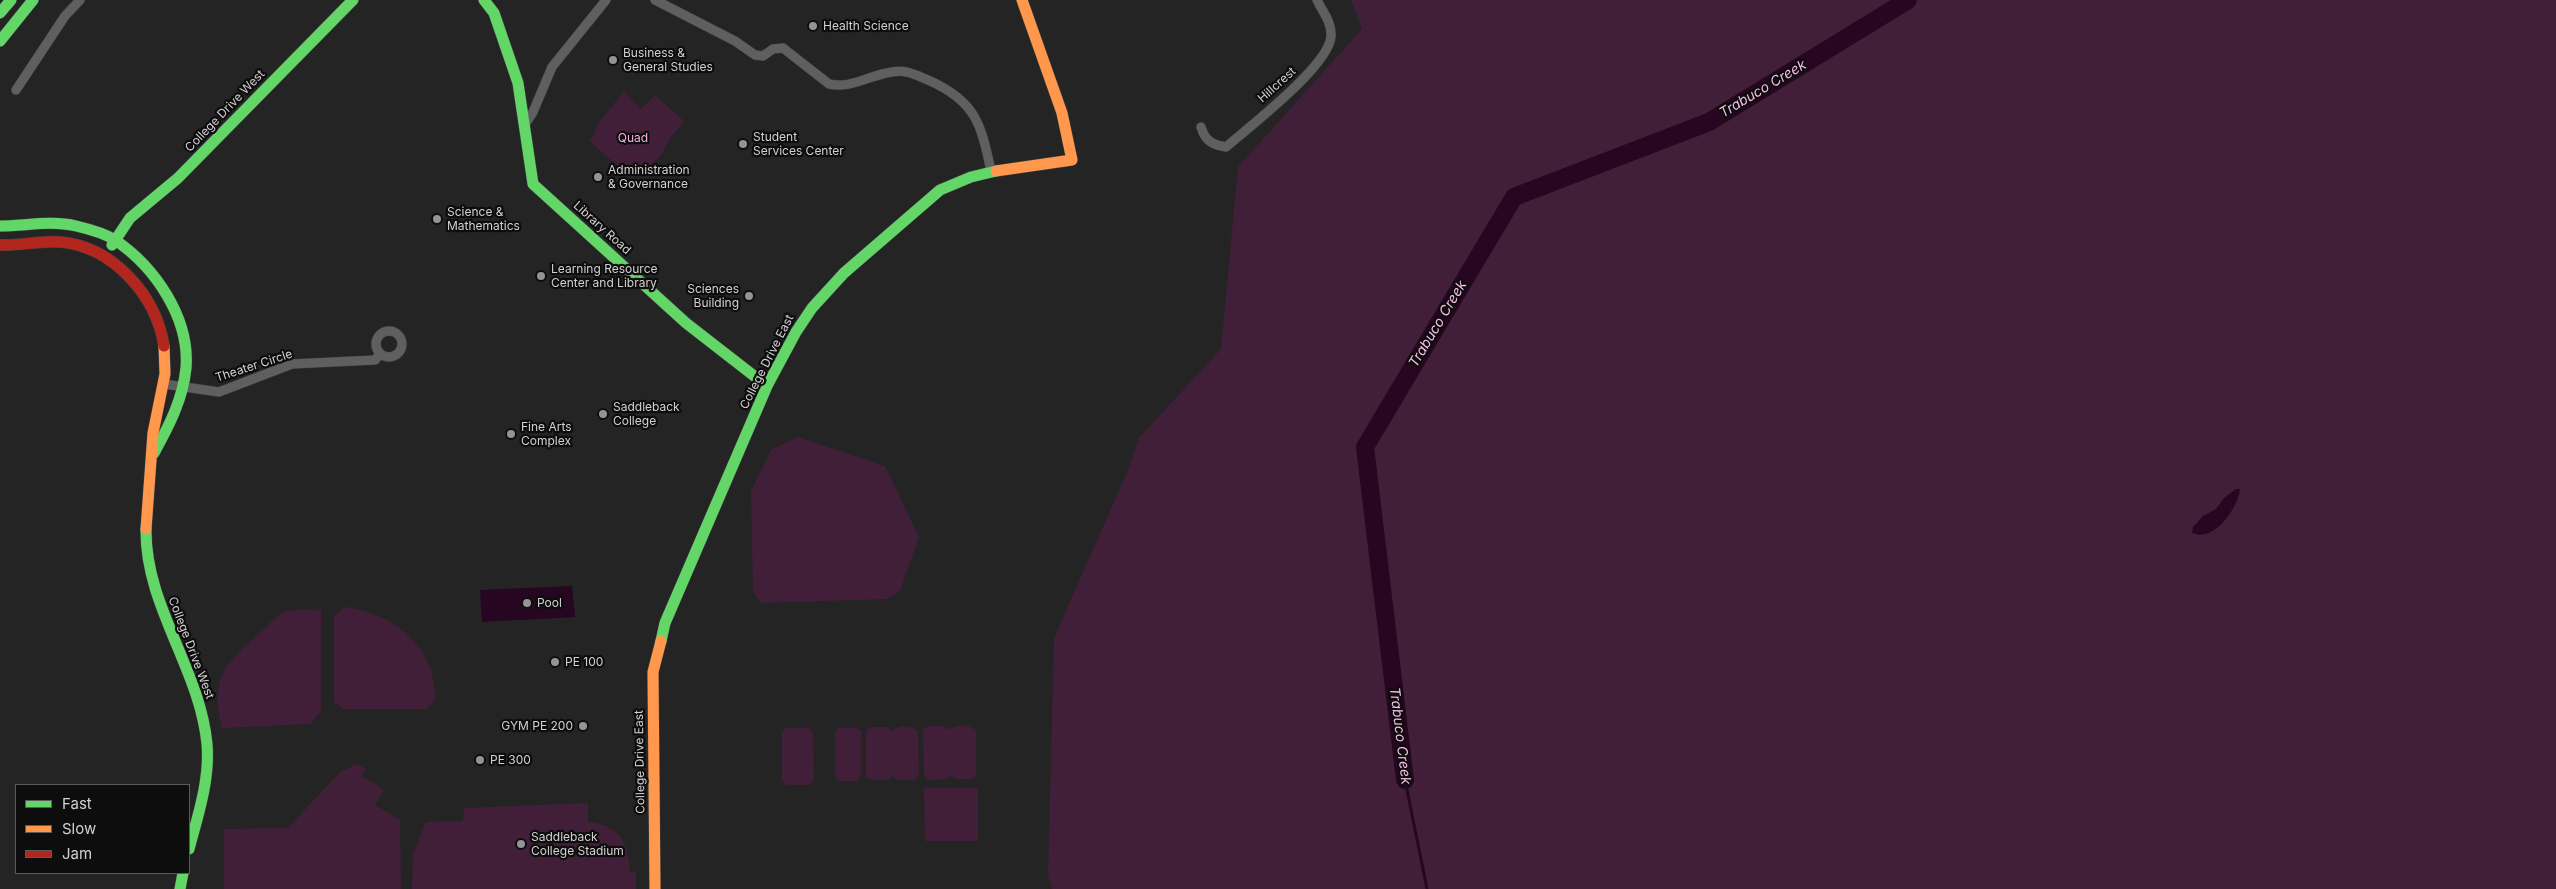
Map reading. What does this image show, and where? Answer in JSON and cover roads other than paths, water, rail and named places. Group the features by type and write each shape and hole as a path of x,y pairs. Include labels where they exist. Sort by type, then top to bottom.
{"street":[{"path":"0,14 11,0"},
{"path":"0,41 32,0"},
{"path":"16,90 65,16 80,0"},
{"name":"College Drive West","path":"105,256 130,218 178,178 353,0"},
{"name":"Library Road","path":"484,0 494,13 517,78 533,184 686,323 767,386"},
{"path":"524,126 533,112 552,67 606,0"},
{"path":"655,0 735,40 755,56 763,56 773,49 783,48 829,84 850,85 899,71 944,87 956,94 974,113 983,131 991,172"},
{"name":"College Drive East","path":"655,889 653,672 658,646 665,623 767,386 796,332 812,308 844,273 940,190 952,184 991,172 1072,160 1062,113 1022,0"},
{"name":"Hillcrest","path":"1201,127 1203,134 1212,145 1226,147 1315,67 1328,48 1332,36 1328,20 1317,0"},
{"name":"College Drive West","path":"0,226 60,223 86,228 115,240 157,279 172,304 182,334 186,365 183,387 152,455"},
{"name":"College Drive West","path":"0,245 61,242 81,246 105,256 137,286 146,298 159,323 166,351 164,384 153,433 146,508 146,547 153,588 191,682 201,712 207,745 205,780 190,845"},
{"name":"Theater Circle","path":"164,384 218,392 292,364 375,360 380,354"},
{"path":"180,889 183,874"}],"waterway":[{"name":"Trabuco Creek","path":"1405,780 1365,447 1514,197 1709,122 1908,0"},
{"name":"Trabuco Creek","path":"1405,780 1427,889"}],"place":[{"name":"Health Science","path":"813,26"},
{"name":"Business & General Studies","path":"613,60"},
{"name":"Student Services Center","path":"743,144"},
{"name":"Administration & Governance","path":"598,177"},
{"name":"Science & Mathematics","path":"437,219"},
{"name":"Learning Resource Center and Library","path":"541,276"},
{"name":"Sciences Building","path":"749,296"},
{"name":"Saddleback College","path":"603,414"},
{"name":"Fine Arts Complex","path":"511,434"},
{"name":"Pool","path":"527,603"},
{"name":"PE 100","path":"555,662"},
{"name":"GYM PE 200","path":"583,726"},
{"name":"PE 300","path":"480,760"},
{"name":"Saddleback College Stadium","path":"521,844"}],"park label":[{"name":"Quad","path":"633,138"}]}
